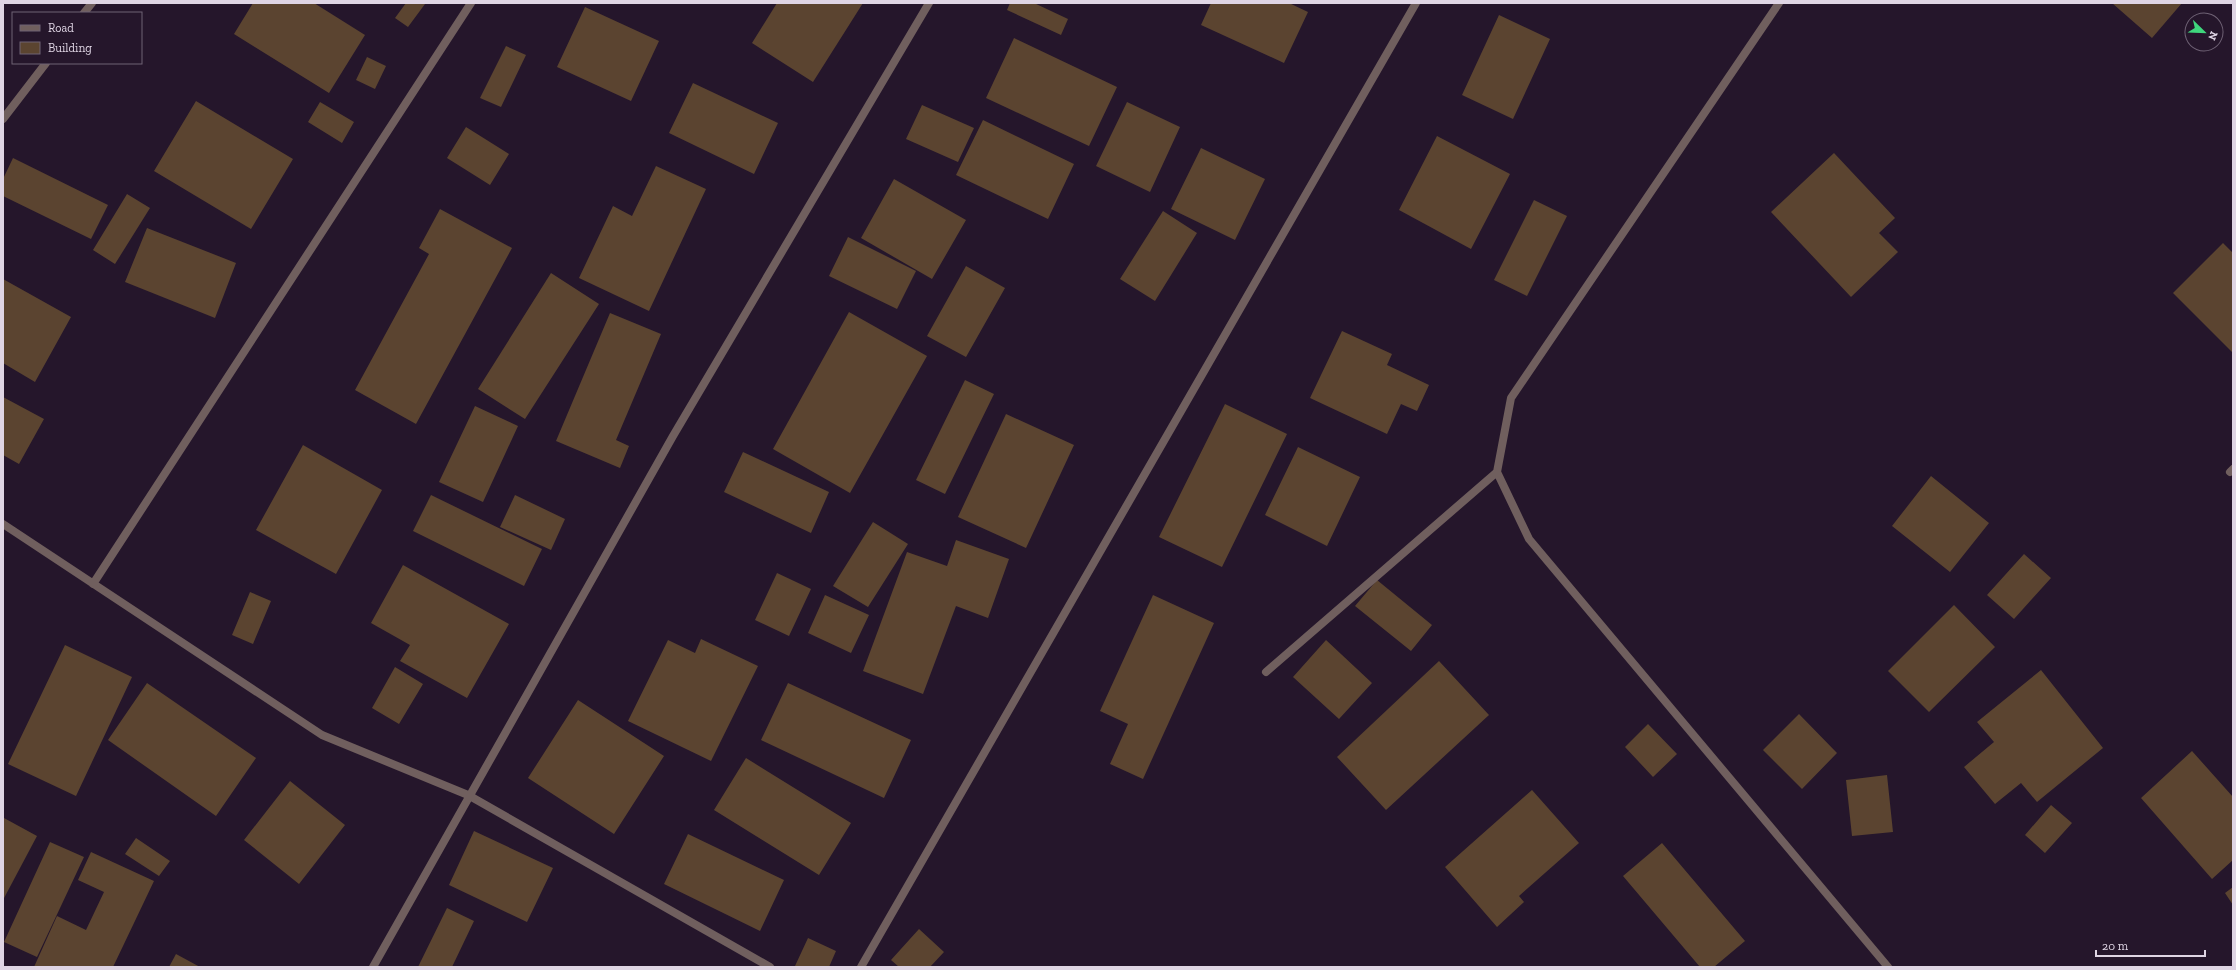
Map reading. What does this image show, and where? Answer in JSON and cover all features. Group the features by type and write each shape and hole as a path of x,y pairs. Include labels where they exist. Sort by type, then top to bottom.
{"street":[{"path":"85,12 92,3"},
{"path":"93,584 471,3"},
{"path":"373,967 468,795 673,436 929,3"},
{"path":"861,967 1416,3"},
{"path":"1266,672 1496,472 1511,398 1779,3"},
{"path":"3,119 45,64"},
{"path":"1496,472 1529,539 1888,967"},
{"path":"3,524 322,735 468,795 770,967"}],"building":[{"path":"253,3 314,3 365,35 329,93 234,34"},
{"path":"406,3 425,4 408,27 395,18"},
{"path":"777,3 863,3 813,82 752,43"},
{"path":"1010,3 1034,3 1068,19 1061,35 1007,10"},
{"path":"1211,3 1289,3 1308,12 1284,63 1201,25"},
{"path":"2112,3 2182,3 2152,38"},
{"path":"585,7 659,41 631,101 557,67"},
{"path":"1499,15 1550,39 1513,119 1462,95"},
{"path":"1014,38 1117,87 1089,146 986,98"},
{"path":"506,46 526,55 501,107 480,98"},
{"path":"367,57 386,66 375,89 356,80"},
{"path":"693,83 778,123 754,174 669,133"},
{"path":"196,101 293,159 251,229 154,171"},
{"path":"320,102 354,122 342,143 308,122"},
{"path":"1127,102 1180,127 1150,192 1096,166"},
{"path":"922,105 974,128 958,162 906,139"},
{"path":"983,120 1074,164 1048,219 956,175"},
{"path":"466,127 509,154 490,185 447,158"},
{"path":"1437,136 1510,174 1471,249 1399,210"},
{"path":"1201,148 1265,179 1235,240 1171,209"},
{"path":"1834,153 1895,218 1879,233 1898,252 1851,297 1771,212"},
{"path":"13,158 108,205 91,239 3,196 3,179"},
{"path":"656,166 706,189 649,311 579,278 613,206 632,216"},
{"path":"894,179 966,220 932,279 861,238"},
{"path":"127,194 150,208 115,264 93,250"},
{"path":"1534,200 1567,216 1527,296 1494,280"},
{"path":"440,209 512,248 416,424 355,390 429,254 419,248"},
{"path":"1163,211 1197,233 1155,301 1120,279"},
{"path":"147,228 236,263 215,318 125,282"},
{"path":"848,237 916,271 897,309 829,276"},
{"path":"2223,243 2233,253 2233,353 2173,293"},
{"path":"966,266 1005,288 966,357 927,336"},
{"path":"551,273 599,304 525,419 478,389"},
{"path":"3,279 71,317 35,382 3,363"},
{"path":"849,312 927,356 850,493 773,449"},
{"path":"610,313 661,334 616,440 629,446 620,468 556,441"},
{"path":"1342,331 1392,354 1387,365 1429,385 1417,411 1401,404 1387,434 1310,398"},
{"path":"965,380 994,394 945,494 916,480"},
{"path":"3,397 44,419 19,464 3,455"},
{"path":"1225,404 1287,434 1222,567 1159,537"},
{"path":"475,406 518,426 483,502 439,482"},
{"path":"1006,414 1074,445 1026,548 958,517"},
{"path":"303,445 382,490 336,574 256,530"},
{"path":"1298,447 1360,477 1327,546 1265,515"},
{"path":"743,452 829,492 811,533 724,492"},
{"path":"1931,476 1989,523 1950,572 1892,526"},
{"path":"431,495 542,549 524,586 413,531"},
{"path":"515,495 565,519 551,550 500,527"},
{"path":"873,522 908,544 868,607 833,586"},
{"path":"956,540 1009,559 988,618 956,606 923,694 863,671 907,552 947,566"},
{"path":"2024,554 2051,578 2014,619 1987,595"},
{"path":"403,565 509,624 467,698 400,661 410,645 371,623"},
{"path":"777,573 811,589 789,636 755,620"},
{"path":"1377,580 1432,625 1411,651 1355,606"},
{"path":"250,592 271,601 253,644 232,635"},
{"path":"825,595 869,615 851,653 808,633"},
{"path":"1153,595 1214,623 1143,779 1110,764 1128,724 1100,711"},
{"path":"1954,605 1995,647 1929,712 1888,671"},
{"path":"701,639 758,666 711,761 628,721 668,640 695,653"},
{"path":"1326,640 1372,683 1339,719 1293,677"},
{"path":"65,645 132,677 76,796 8,764"},
{"path":"1439,661 1489,715 1386,810 1337,757"},
{"path":"395,667 423,684 399,724 372,708"},
{"path":"2041,670 2103,748 2037,802 2021,783 1995,804 1964,767 1994,742 1977,722"},
{"path":"147,683 256,758 216,816 108,740"},
{"path":"788,683 911,740 884,798 761,740"},
{"path":"578,700 664,756 614,834 528,778"},
{"path":"1799,714 1837,753 1802,789 1763,750"},
{"path":"1648,724 1677,754 1653,777 1625,747"},
{"path":"2192,751 2233,797 2233,860 2212,879 2141,798"},
{"path":"746,758 851,823 819,875 714,810"},
{"path":"1887,775 1893,832 1852,836 1846,780"},
{"path":"290,781 345,825 299,884 244,840"},
{"path":"1532,790 1579,843 1519,896 1524,902 1497,927 1445,867"},
{"path":"2051,805 2072,823 2045,853 2025,835"},
{"path":"4,818 37,836 3,900 3,820"},
{"path":"474,831 553,868 527,922 449,885"},
{"path":"688,834 784,880 760,931 664,884"},
{"path":"136,838 170,861 159,876 125,854"},
{"path":"50,842 84,857 37,957 4,942"},
{"path":"1662,843 1745,941 1714,967 1700,967 1623,876"},
{"path":"91,852 154,881 113,967 34,967 57,916 86,930 104,892 78,880"},
{"path":"2233,887 2233,905 2225,893"},
{"path":"447,908 474,921 452,967 418,967"},
{"path":"919,929 944,952 930,967 899,967 891,960"},
{"path":"808,938 836,951 829,967 795,966"},
{"path":"176,954 200,967 169,967"}]}
